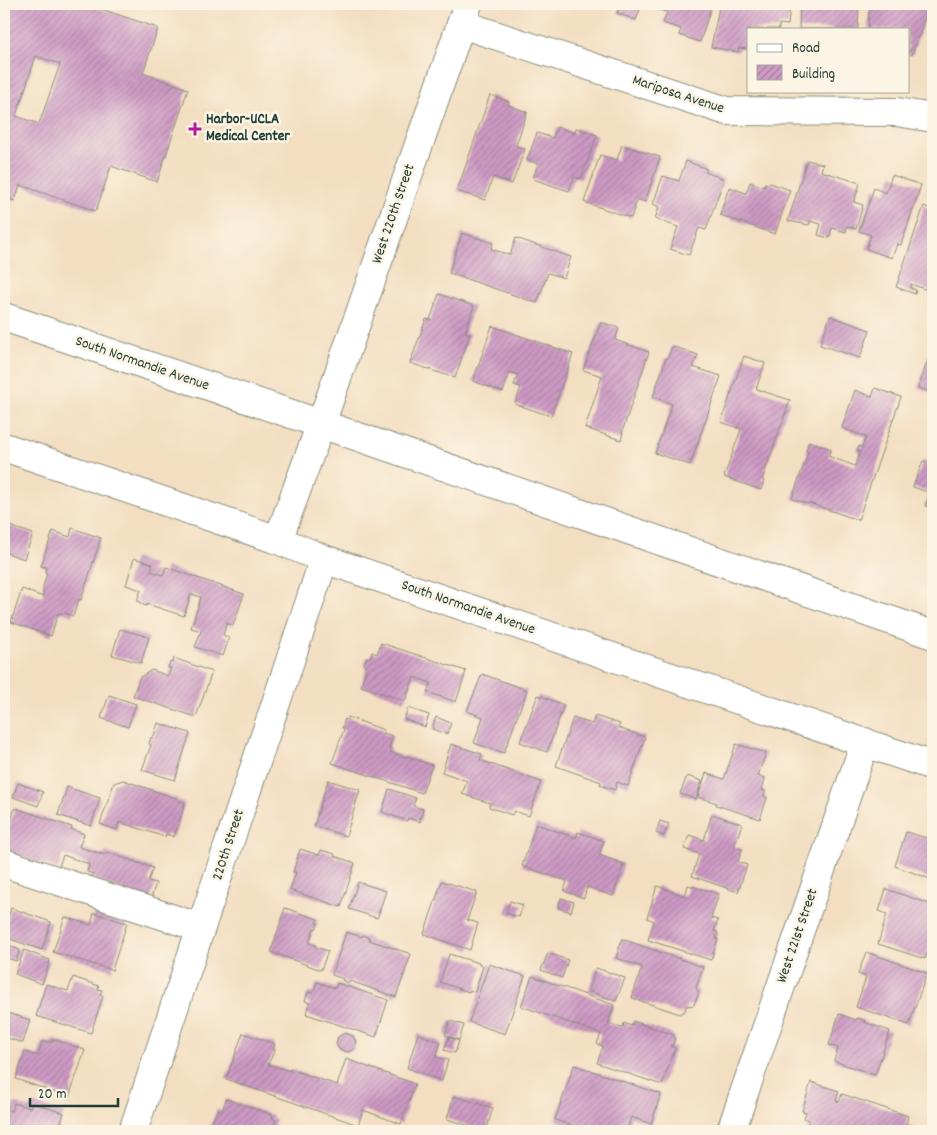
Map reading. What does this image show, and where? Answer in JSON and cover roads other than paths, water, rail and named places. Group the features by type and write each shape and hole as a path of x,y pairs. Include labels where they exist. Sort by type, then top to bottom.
{"street":[{"name":"Mariposa Avenue","path":"465,14 728,112 897,112 933,118"},
{"name":"West 220th Street","path":"321,424 465,14"},
{"name":"South Normandie Avenue","path":"4,317 933,635"},
{"path":"278,540 321,424"},
{"name":"South Normandie Avenue","path":"4,447 278,540 324,559 933,766"},
{"name":"220th Street","path":"133,1131 324,559"},
{"name":"West 221st Street","path":"731,1131 865,742"},
{"path":"4,863 201,928"}],"place":[{"name":"Harbor-UCLA Medical Center","path":"195,129"}]}
